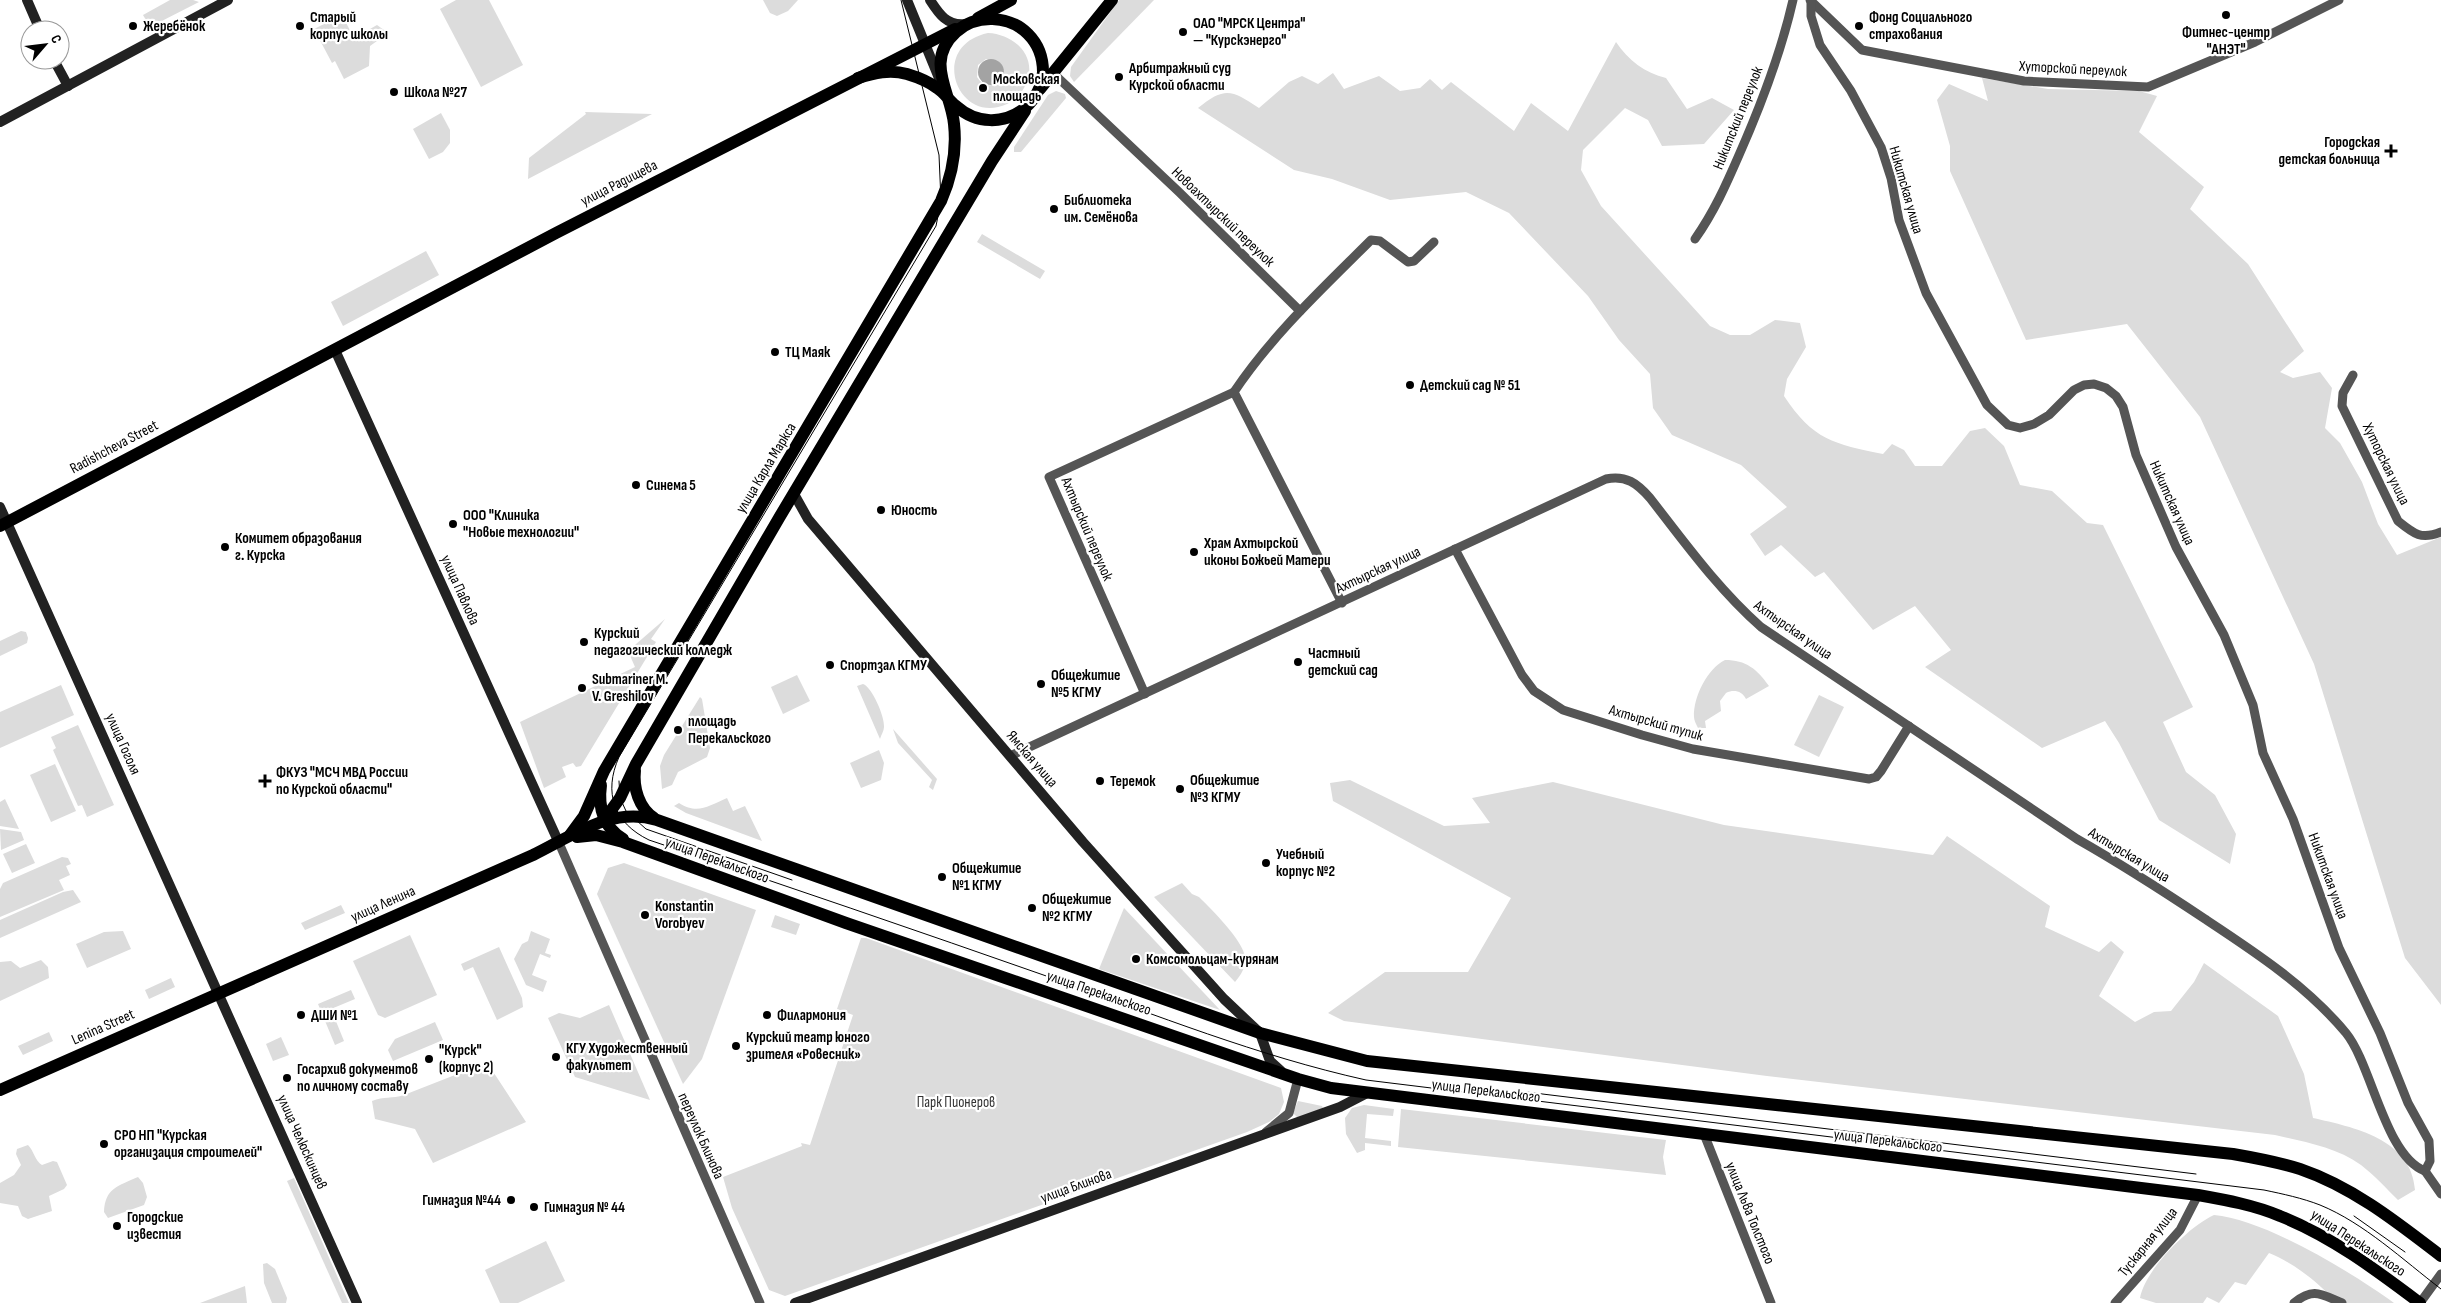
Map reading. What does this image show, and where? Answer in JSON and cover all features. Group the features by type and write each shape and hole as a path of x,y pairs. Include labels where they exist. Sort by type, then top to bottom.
{"main road":[{"path":"27,0 36,20"},
{"path":"0,122 228,0"},
{"path":"907,0 946,95"},
{"path":"930,0 947,21 953,24 966,24 980,20 995,19 1008,21 1025,31 1038,48 1042,60 1042,81 1038,91"},
{"name":"улица Радищева","path":"4,524 335,350 1011,0"},
{"path":"559,842 604,820 620,798 636,764 992,161 1038,91 1054,74 1112,0"},
{"path":"946,95 941,82 940,67 943,54 948,42 966,24"},
{"path":"59,70 68,86"},
{"path":"858,78 876,73 905,73 927,81 946,95 961,111 984,120 1007,118 1029,104"},
{"name":"улица Карла Маркса","path":"559,842 576,828 604,771 938,207 948,186 955,146 954,122 946,95"},
{"name":"улица Павлова","path":"335,350 559,842"},
{"name":"Ямская улица","path":"794,494 809,521 1010,756 1204,977 1260,1033"},
{"name":"улица Гоголя","path":"0,507 4,524 219,994"},
{"path":"636,764 635,777 639,798 646,812 656,820"},
{"path":"604,771 600,800 604,820 618,836 635,846"},
{"name":"улица Перекальского","path":"604,820 629,815 656,820 1260,1033 1367,1061 2233,1154 2276,1162 2330,1182 2370,1205 2441,1256"},
{"name":"улица Перекальского","path":"559,842 578,836 596,835 635,846 846,924 1298,1079 1367,1093 2198,1194 2236,1202 2297,1223 2339,1246 2420,1303"},
{"name":"улица Ленина","path":"219,994 559,842"},
{"name":"Lenina Street","path":"0,1090 219,994"},
{"name":"улица Челюскинцев","path":"219,994 357,1303"},
{"path":"1260,1033 1270,1061 1286,1074 1298,1079"},
{"name":"улица Блинова","path":"795,1303 1340,1107 1367,1093"}],"street":[{"name":"Никитский переулок","path":"1695,239 1713,215 1752,126 1784,37 1793,0"},
{"path":"1812,2 1824,0"},
{"name":"Хуторской переулок","path":"1812,2 1862,50 1872,53 1908,58 2024,81 2148,87 2255,42 2339,0"},
{"name":"Никитская улица","path":"1812,2 1813,23 1820,45 1851,91 1881,147 1891,178 1899,220 1926,292 1987,405 2008,425 2020,428 2034,424 2049,415 2074,390 2084,385 2094,384 2106,388 2116,396 2122,407 2136,455 2176,547 2224,635 2253,705 2263,753 2293,819 2339,948 2380,1033 2408,1103 2428,1142 2430,1161 2425,1172"},
{"name":"Новоахтырский переулок","path":"1054,74 1179,192 1300,311"},
{"path":"1342,603 1234,392 1250,368 1300,311 1371,240 1380,241 1408,262 1414,261 1434,242"},
{"name":"Хуторская улица","path":"2353,375 2343,392 2342,406 2398,521 2412,533 2429,537 2441,532"},
{"name":"Ахтырский переулок","path":"1145,694 1049,478 1234,392"},
{"name":"Ахтырская улица","path":"1010,756 1606,480 1626,478 1638,485 1650,498 1718,586 1736,605 1762,627 2076,839 2125,866 2224,932 2286,976 2315,1000 2348,1035 2357,1050 2393,1137 2412,1164 2425,1172 2441,1194"},
{"name":"Ахтырский тупик","path":"1455,549 1522,675 1534,691 1562,710 1693,750 1869,780 1881,772 1909,726"},
{"name":"переулок Блинова","path":"559,842 760,1303"},
{"path":"1264,1134 1288,1113 1298,1079"},
{"name":"улица Льва Толстого","path":"1704,1134 1771,1303"},
{"name":"Тускарная улица","path":"2115,1303 2180,1230 2198,1194"},
{"path":"2420,1303 2441,1274"},
{"path":"2294,1303 2305,1295 2313,1293 2322,1294 2342,1303"}],"green space":[{"path":"170,0 193,0 199,2 150,27 143,15"},
{"path":"456,0 489,0 523,65 481,87 440,9"},
{"path":"763,0 798,0 788,11 777,16 770,13"},
{"path":"1119,0 1154,0 1074,82 1070,76 1071,67"},
{"path":"342,15 354,38 377,25 388,33 370,46 369,66 344,79 335,61 332,63 314,29"},
{"path":"988,33 997,34 1006,37 1021,48 1029,63 1029,72 1023,89 1013,100 1007,104 990,108 975,104 963,95 956,82 954,67 958,53 969,41","holes":["986,59 998,61 1004,72 999,83 992,85 984,84 977,77 978,65"]},
{"path":"1616,42 1626,55 1638,65 1651,73 1666,78 1687,109 1712,98 1734,110 1704,144 1662,146 1648,120 1625,108 1583,150 1581,170 1601,206 1710,326 1730,335 1750,335 1775,320 1800,323 1806,347 1787,379 1784,396 1805,422 1826,438 1851,447 1883,454 1892,444 1904,450 1915,466 1942,466 1970,431 1985,428 2004,446 2020,485 2052,491 2087,523 2103,525 2193,707 2163,722 2186,772 2215,795 2236,834 2230,864 2159,820 2119,743 2105,721 2042,748 1925,667 1951,650 1915,606 1873,630 1824,572 1815,577 1781,545 1765,556 1750,534 1787,507 1741,465 1672,435 1653,408 1650,374 1619,340 1588,296 1509,213 1466,192 1390,200 1332,179 1294,170 1198,108 1215,96 1228,93 1242,97 1259,108 1289,82 1302,76 1318,84 1333,73 1344,89 1379,76 1400,91 1420,88 1430,79 1442,90 1451,82 1514,131 1531,103 1568,131"},
{"path":"1982,78 2048,89 2139,91 2157,96 2139,132 2204,187 2190,209 2248,264 2304,351 2280,372 2293,378 2320,372 2332,388 2325,428 2340,443 2362,482 2378,524 2397,555 2441,537 2441,1005 2405,958 2314,664 2200,417 2127,324 2026,340 1950,171 1950,146 1937,100 1949,84 1988,101"},
{"path":"1056,91 1065,94 1066,98 1021,152 1014,152 1014,147 1048,95"},
{"path":"585,112 652,114 528,179 529,158 586,114"},
{"path":"441,113 450,130 450,143 443,152 429,159 413,129"},
{"path":"982,234 1045,271 1040,279 977,242"},
{"path":"426,251 439,275 343,326 331,302"},
{"path":"665,619 651,639 656,642 581,766 576,767 573,763 562,767 566,777 544,788 520,722 635,667 628,651"},
{"path":"21,631 26,632 27,643 0,656 0,641"},
{"path":"1725,660 1745,664 1755,670 1769,686 1746,699 1738,691 1726,693 1720,701 1721,711 1705,721 1706,728 1698,728 1694,717 1694,709 1699,692 1707,676"},
{"path":"797,675 810,701 783,714 771,687"},
{"path":"863,684 867,686 874,696 884,722 884,729 880,739 857,686"},
{"path":"61,685 74,715 0,748 0,712"},
{"path":"1819,695 1844,707 1819,757 1794,745"},
{"path":"700,697 702,699 710,748 707,757 678,772 672,785 662,789 660,766 664,755"},
{"path":"78,725 114,805 87,817 82,805 78,806 53,750 56,748 51,737"},
{"path":"893,729 937,779 933,790 929,787 932,780 898,743"},
{"path":"879,750 884,763 881,780 861,788 850,763"},
{"path":"55,764 76,811 51,822 30,775"},
{"path":"1350,780 1444,826 1490,823 1472,798 1553,782 1724,825 1933,855 1947,836 2050,906 2045,927 2099,952 2111,941 2124,952 2099,996 2135,1022 2154,1012 2171,1011 2194,982 2204,963 2278,1016 2304,1074 2313,1118 2362,1131 2392,1147 2403,1158 2411,1173 2415,1190 2398,1200 2371,1173 2351,1159 2331,1149 2275,1135 1767,1076 1344,1021 1328,1013 1385,972 1468,972 1511,898 1333,801 1330,783"},
{"path":"727,798 733,811 745,806 762,841 686,813 674,806 679,803 686,807 698,809"},
{"path":"5,799 19,829 0,826 0,802"},
{"path":"0,829 21,832 24,840 1,850"},
{"path":"26,844 35,863 12,873 3,854"},
{"path":"62,857 68,858 71,864 66,866 70,875 59,880 64,890 0,917 0,889 3,883"},
{"path":"624,863 756,910 702,1059 683,1084 597,894 608,868"},
{"path":"1182,883 1192,894 1199,897 1239,942 1245,957 1245,964 1235,982 1154,897"},
{"path":"73,890 81,902 0,938 0,920 63,892"},
{"path":"341,905 345,913 305,930 301,923"},
{"path":"1124,908 1220,1010 1099,969"},
{"path":"775,915 800,924 796,935 771,927"},
{"path":"123,931 131,949 87,968 76,944 104,932"},
{"path":"531,931 550,939 545,953 551,955 550,958 540,954 532,975 547,981 543,992 526,985 514,959 522,944 528,941"},
{"path":"410,935 437,995 385,1018 378,1015 353,961"},
{"name":"Парк Пионеров","path":"861,938 866,938 1281,1088 1284,1102 1279,1114 1269,1122 1247,1132 785,1296 769,1290 732,1208 723,1177 802,1146 801,1143 810,1145 853,1015 837,1009"},
{"path":"499,947 522,998 523,1007 497,1020 473,967 464,971 461,964"},
{"path":"41,960 48,967 49,978 0,1001 0,962 11,961 20,968"},
{"path":"171,978 175,987 149,999 145,990"},
{"path":"351,990 355,999 331,1009 344,1041 335,1045 318,1004"},
{"path":"609,1005 650,1100 575,1077 548,1018 559,1013 580,1018"},
{"path":"435,1022 443,1040 393,1061 388,1050 395,1039"},
{"path":"49,1032 53,1041 23,1055 18,1046"},
{"path":"281,1037 289,1055 273,1061 266,1044"},
{"path":"483,1064 492,1070 526,1122 433,1163 415,1129 375,1119 372,1101 404,1095"},
{"path":"1298,1101 1322,1106 1323,1108 1298,1118 1293,1113"},
{"path":"1364,1105 1394,1109 1393,1116 1367,1114 1365,1138 1391,1141 1391,1146 1365,1143 1365,1150 1357,1153 1346,1134 1345,1118 1352,1108"},
{"path":"1401,1109 1666,1140 1663,1157 1666,1175 1398,1147"},
{"path":"28,1145 42,1165 53,1161 57,1162 67,1185 64,1189 49,1196 52,1211 28,1219 22,1216 18,1206 0,1203 0,1183 14,1175 21,1165 16,1154 17,1149"},
{"path":"138,1177 143,1183 147,1197 144,1205 108,1218 104,1212 110,1193 119,1186"},
{"path":"294,1178 349,1303 342,1303 287,1181"},
{"path":"2214,1215 2257,1226 2307,1249 2356,1277 2394,1303 2337,1303 2306,1274 2288,1262 2269,1253 2246,1285 2235,1282 2219,1303 2207,1297 2203,1303 2156,1303 2140,1298 2150,1275 2169,1250 2192,1229"},
{"path":"546,1241 565,1281 518,1303 500,1303 485,1270"},
{"path":"267,1263 275,1269 287,1298 286,1303 272,1303 264,1283 263,1264"},
{"path":"245,1286 247,1303 200,1303"}],"shaded area":[{"name":"Московская площадь","path":"991,59 1000,63 1004,72 1000,81 991,85 982,81 978,72 982,63"}],"tram line":[{"path":"901,0 939,155 941,201 936,226 619,757 614,770 612,795 615,806 627,825 649,840 1052,978 1207,1034 1326,1070 1366,1080 2264,1190 2306,1200 2336,1213 2368,1232 2441,1289"},
{"path":"619,781 620,798 626,811 646,829 792,880"},
{"path":"1526,1092 2196,1174"},
{"path":"2354,1216 2405,1252"}],"place":[{"name":"Фитнес-центр \"АНЭТ\"","path":"2226,15"},
{"name":"Жеребёнок","path":"133,26"},
{"name":"Старый корпус школы","path":"300,26"},
{"name":"Фонд Социального страхования","path":"1859,26"},
{"name":"ОАО \"МРСК Центра\" — \"Курскэнерго\"","path":"1183,32"},
{"name":"Арбитражный суд Курской области","path":"1119,77"},
{"name":"Московская площадь","path":"983,88"},
{"name":"Школа №27","path":"394,92"},
{"name":"Городская детская больница","path":"2391,151"},
{"name":"Библиотека им. Семёнова","path":"1054,209"},
{"name":"ТЦ Маяк","path":"775,352"},
{"name":"Детский сад № 51","path":"1410,385"},
{"name":"Синема 5","path":"636,485"},
{"name":"Юность","path":"881,510"},
{"name":"ООО \"Клиника \"Новые технологии\"","path":"453,524"},
{"name":"Комитет образования г. Курска","path":"225,547"},
{"name":"Храм Ахтырской иконы Божьей Матери","path":"1194,552"},
{"name":"Курский педагогический колледж","path":"584,642"},
{"name":"Частный детский сад","path":"1298,662"},
{"name":"Спортзал КГМУ","path":"830,665"},
{"name":"Общежитие №5 КГМУ","path":"1041,684"},
{"name":"Submariner M. V. Greshilov","path":"582,688"},
{"name":"площадь Перекальского","path":"678,730"},
{"name":"ФКУЗ \"МСЧ МВД России по Курской области\"","path":"265,781"},
{"name":"Теремок","path":"1100,781"},
{"name":"Общежитие №3 КГМУ","path":"1180,789"},
{"name":"Учебный корпус №2","path":"1266,863"},
{"name":"Общежитие №1 КГМУ","path":"942,877"},
{"name":"Общежитие №2 КГМУ","path":"1032,908"},
{"name":"Konstantin Vorobyev","path":"645,915"},
{"name":"Комсомольцам-курянам","path":"1136,959"},
{"name":"ДШИ №1","path":"301,1015"},
{"name":"Филармония","path":"767,1015"},
{"name":"Курский театр юного зрителя «Ровесник»","path":"736,1046"},
{"name":"КГУ Художественный факультет","path":"556,1057"},
{"name":"\"Курск\" (корпус 2)","path":"429,1059"},
{"name":"Госархив документов по личному составу","path":"287,1078"},
{"name":"СРО НП \"Курская организация строителей\"","path":"104,1144"},
{"name":"Гимназия №44","path":"511,1200"},
{"name":"Гимназия № 44","path":"534,1207"},
{"name":"Городские известия","path":"117,1226"}]}
